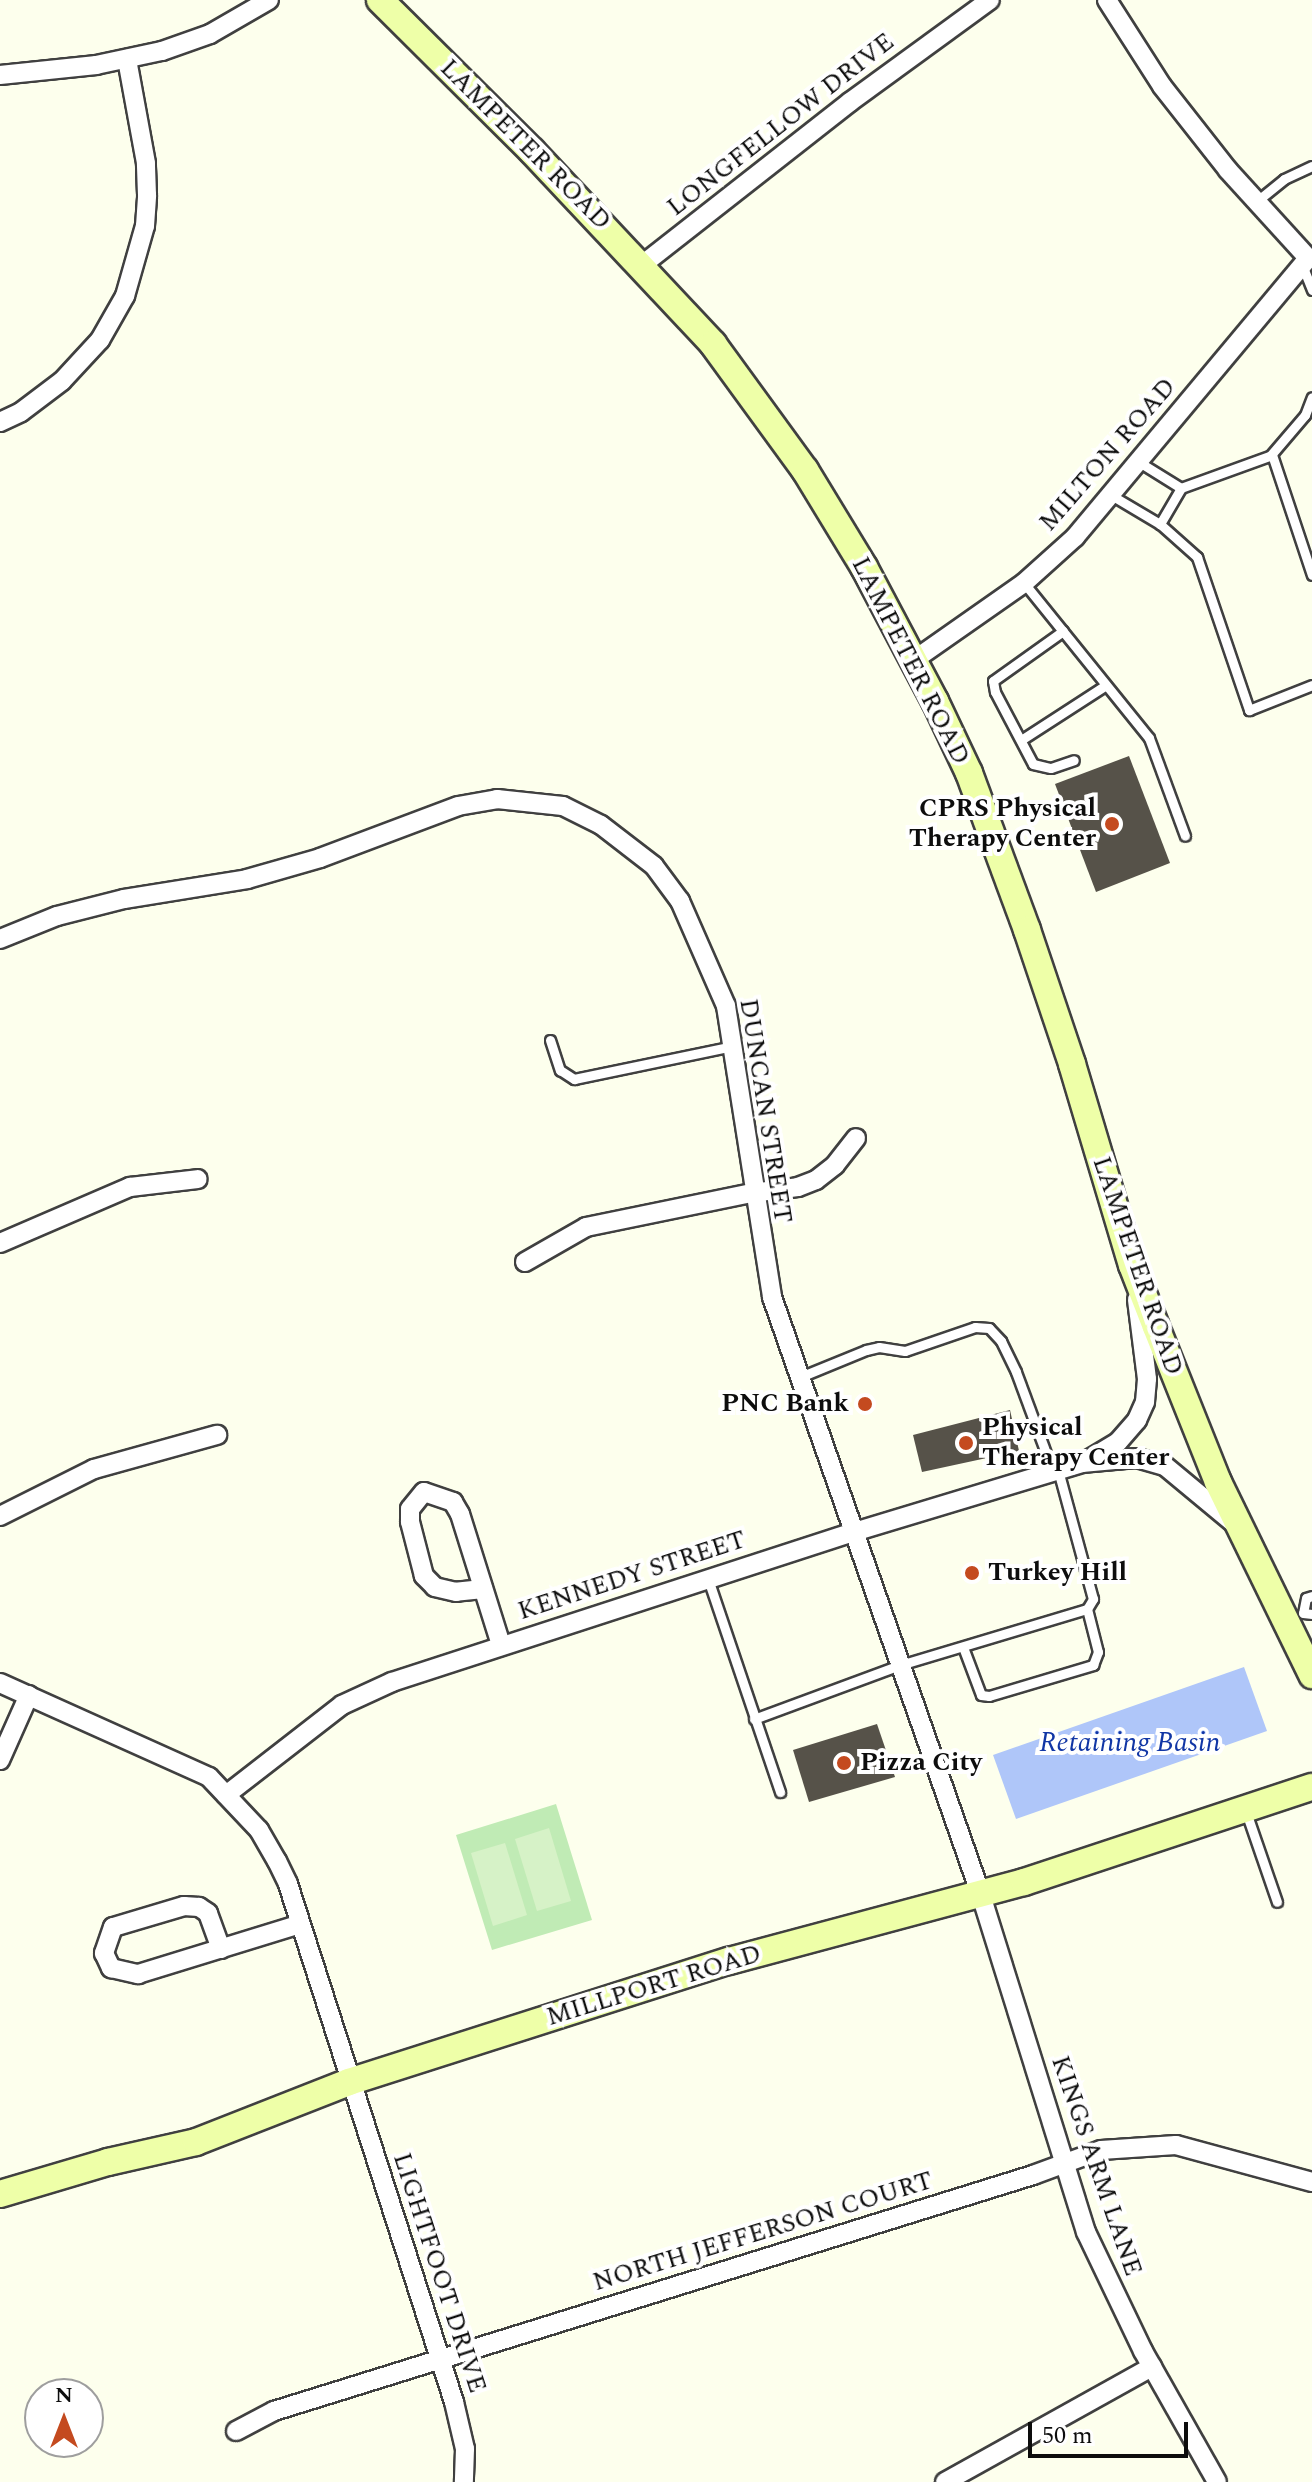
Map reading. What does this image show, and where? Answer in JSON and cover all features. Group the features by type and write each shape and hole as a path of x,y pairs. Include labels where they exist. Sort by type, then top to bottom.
{"main road":[{"name":"LAMPETER ROAD","path":"380,0 642,265 713,344 805,470 914,660 969,773 1027,930 1072,1064 1132,1265 1239,1527 1300,1616 1312,1675"},
{"name":"MILLPORT ROAD","path":"0,2194 108,2162 196,2142 349,2082 729,1961 981,1895 1312,1787"}],"street":[{"path":"0,75 127,59 210,34 269,0"},
{"name":"LONGFELLOW DRIVE","path":"642,265 850,102 990,0"},
{"path":"1107,0 1162,86 1307,259"},
{"path":"0,422 21,412 62,381 100,340 125,296 145,226 147,195 146,163 127,59"},
{"name":"MILTON ROAD","path":"914,660 1024,583 1075,537 1307,259"},
{"name":"DUNCAN STREET","path":"0,939 57,916 124,899 247,879 458,806 497,799 563,806 601,825 654,866 687,914 726,1006 734,1046 752,1193 772,1297 981,1895"},
{"path":"525,1262 586,1227 752,1193 798,1187 816,1180 835,1165 856,1138"},
{"path":"0,1243 130,1187 198,1179"},
{"name":"KENNEDY STREET","path":"1082,1463 1118,1442 1137,1420 1145,1402 1147,1379 1132,1265"},
{"path":"0,1516 94,1469 217,1435"},
{"name":"KENNEDY STREET","path":"226,1795 342,1705 392,1682 854,1532 1082,1463 1137,1458 1165,1466 1239,1527"},
{"path":"483,1589 456,1592 435,1587 424,1576 410,1509 424,1492 453,1502 460,1514 501,1645"},
{"path":"0,1683 175,1759 209,1777 259,1830 277,1861 301,1924 349,2082"},
{"path":"0,1760 29,1695"},
{"name":"KINGS ARM LANE","path":"981,1895 1086,2232 1104,2275 1152,2367 1217,2482"},
{"path":"221,1949 208,1913 199,1907 184,1906 113,1927 104,1953 111,1968 138,1974 221,1949 301,1924"},
{"name":"LIGHTFOOT DRIVE","path":"349,2082 462,2431 464,2482"},
{"name":"NORTH JEFFERSON COURT","path":"236,2431 274,2411 1101,2150 1163,2144 1312,2182"},
{"path":"945,2482 1152,2367"}],"lane":[{"path":"1257,201 1284,179 1312,166"},
{"path":"1307,259 1312,290"},
{"path":"1160,524 1181,488 1270,456 1305,415 1312,397"},
{"path":"1270,456 1312,575"},
{"path":"1139,462 1181,488"},
{"path":"1111,495 1160,524 1197,557 1249,710 1312,685"},
{"path":"1024,583 1149,738 1185,836"},
{"path":"1063,631 993,681 995,692 1037,767 1051,768 1074,760"},
{"path":"1021,740 1106,685"},
{"path":"550,1040 560,1070 574,1079 734,1046"},
{"path":"754,1719 900,1665 1087,1609 1093,1599 1056,1471 1016,1372 1001,1341 989,1328 975,1327 905,1351 879,1347 866,1350 800,1377"},
{"path":"708,1579 780,1792"},
{"path":"1300,1616 1306,1598 1312,1596"},
{"path":"963,1647 981,1695 989,1696 1093,1665 1098,1652 1087,1609"},
{"path":"1245,1809 1277,1902"}],"green space":[{"path":"556,1804 592,1920 492,1950 456,1835"},
{"path":"549,1828 571,1901 537,1911 515,1839"},
{"path":"505,1843 527,1915 493,1926 471,1853"}],"water":[{"name":"Retaining Basin","path":"1244,1667 1267,1731 1016,1819 993,1755"}],"building":[{"name":"CPRS Physical Therapy Center","path":"1129,756 1170,863 1096,892 1055,784"},
{"name":"Physical Therapy Center","path":"1010,1410 1019,1451 922,1472 913,1435"},
{"name":"Pizza City","path":"877,1724 895,1777 809,1802 793,1750"}],"place":[{"name":"CPRS Physical Therapy Center","path":"1112,824"},
{"name":"PNC Bank","path":"865,1404"},
{"name":"Physical Therapy Center","path":"966,1443"},
{"name":"Turkey Hill","path":"972,1573"},
{"name":"Pizza City","path":"844,1763"}]}
